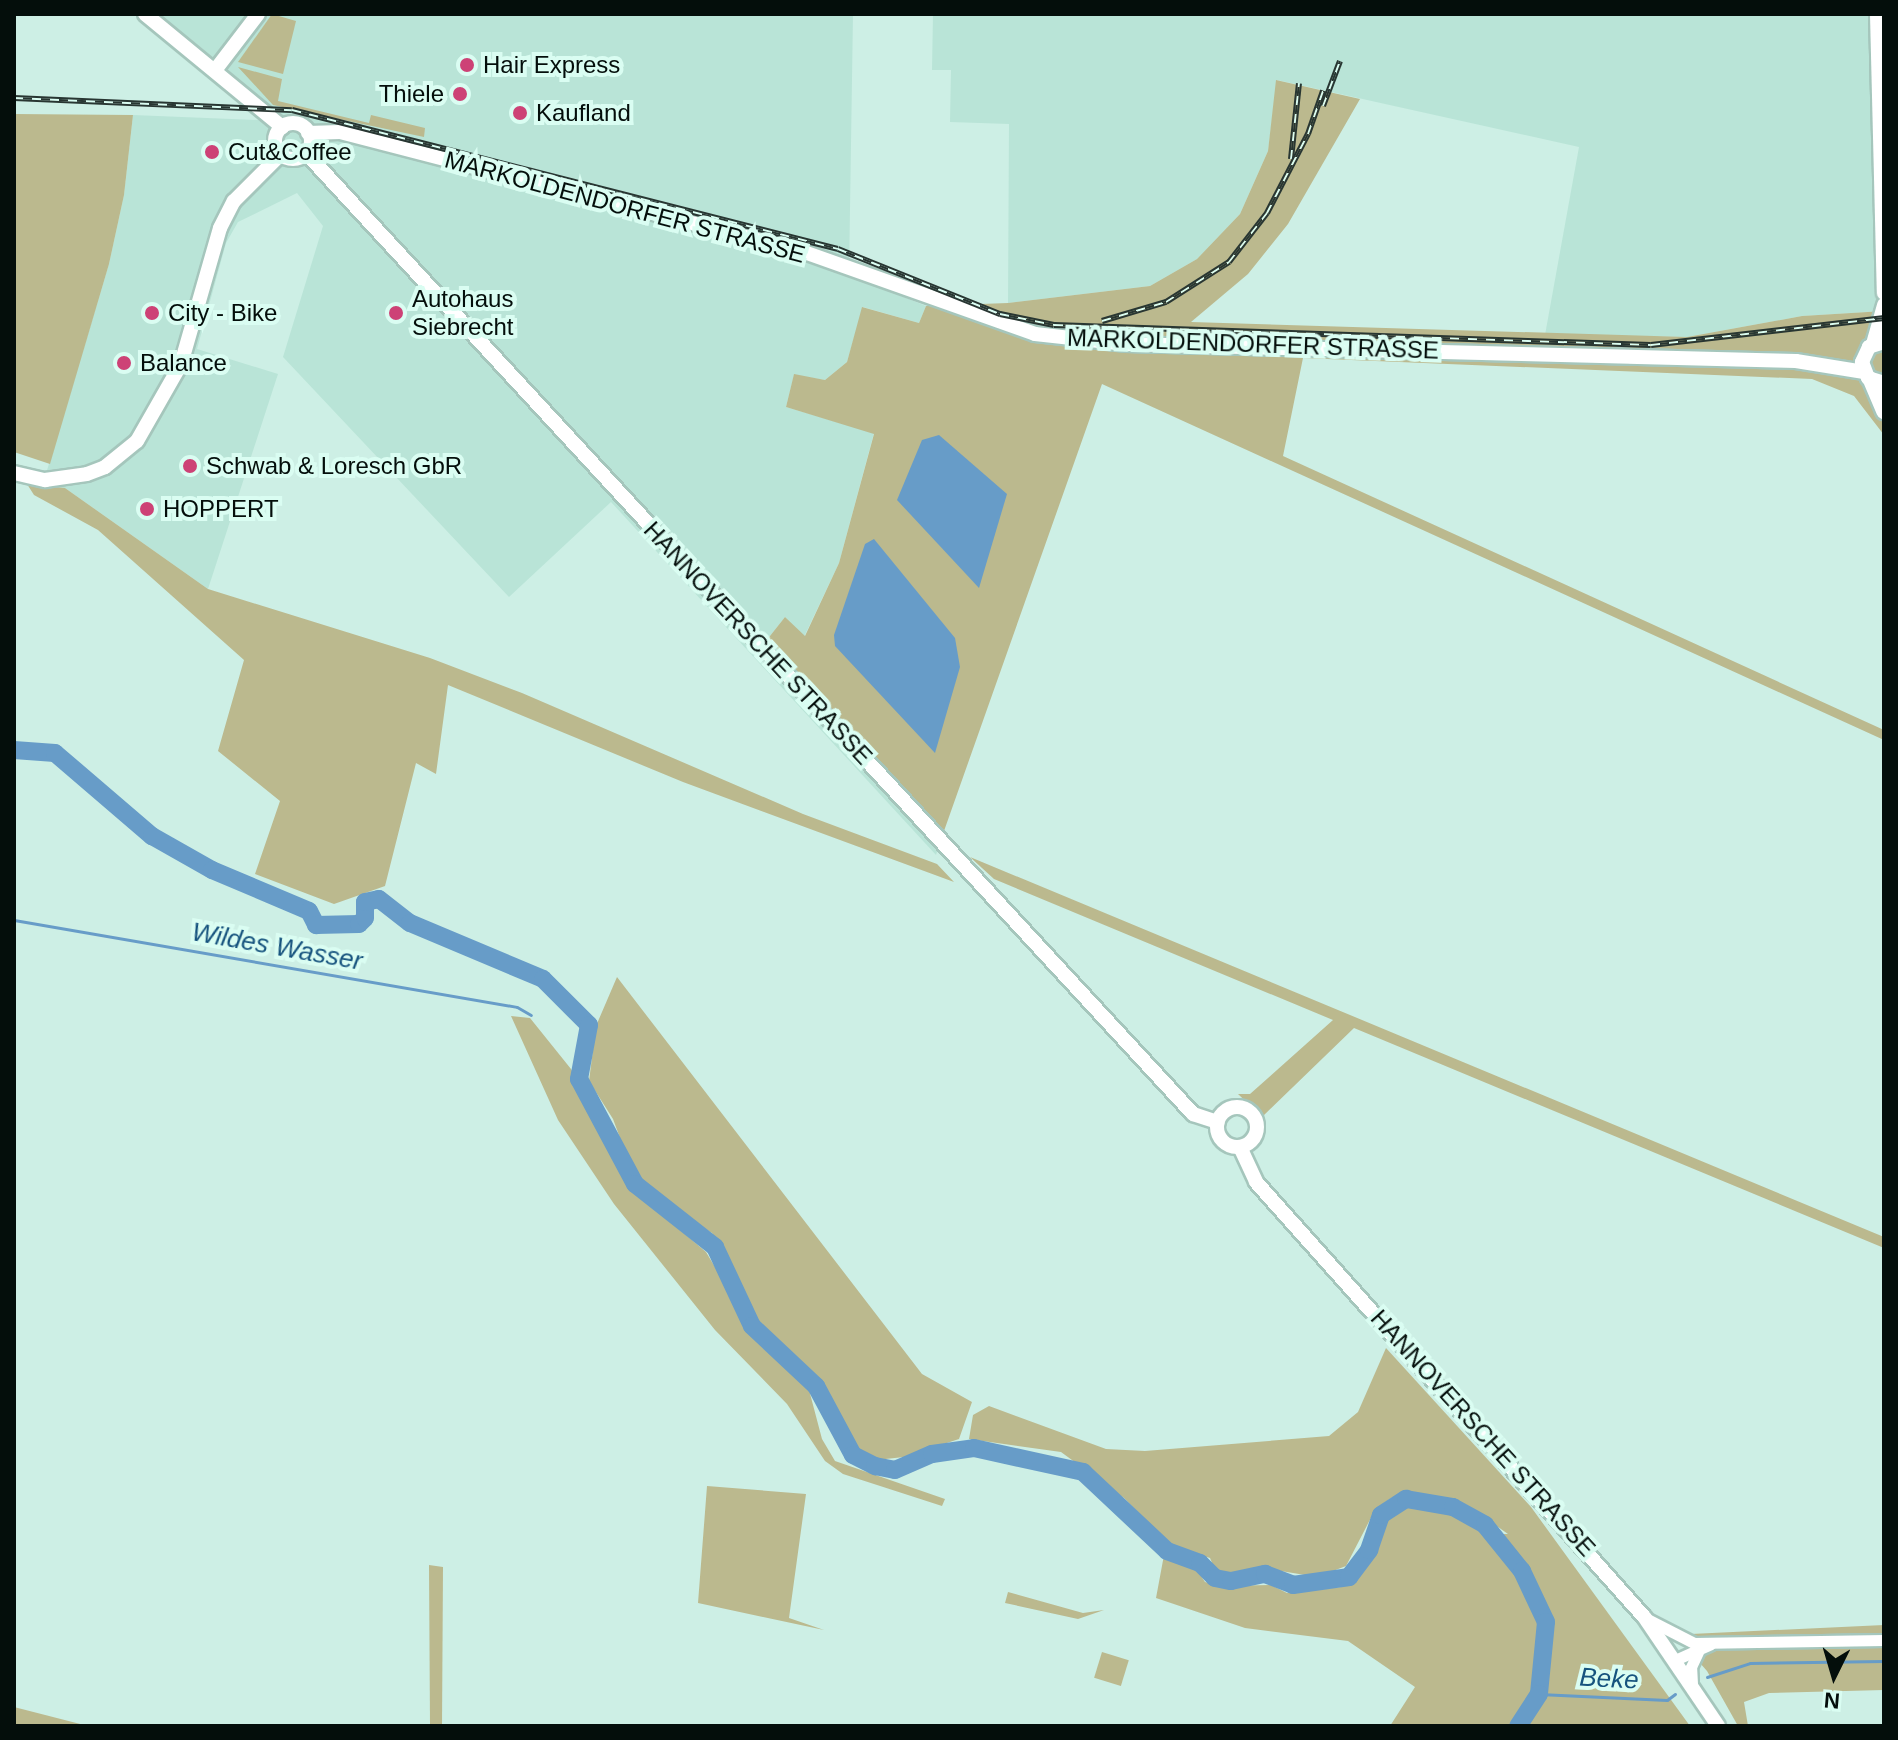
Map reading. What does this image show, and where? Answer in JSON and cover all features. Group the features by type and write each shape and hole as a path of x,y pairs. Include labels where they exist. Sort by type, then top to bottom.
{"main road":[{"path":"145,14 216,69 282,127"},
{"path":"216,69 258,14"},
{"path":"1877,14 1884,293"},
{"path":"296,124 308,133 306,153 295,159 281,154 275,139 282,127 296,124"},
{"name":"MARKOLDENDORFER STRASSE","path":"308,133 340,132 804,252 976,317 1035,334 1126,344 1796,361 1863,356"},
{"name":"HANNOVERSCHE STRASSE","path":"306,153 1193,1114 1218,1122 1224,1143 1240,1147 1256,1182 1645,1618 1718,1726"},
{"path":"14,473 45,480 87,474 105,467 137,441 181,364 220,228 234,201 281,154"},
{"path":"1884,305 1878,343 1863,356 1884,411"},
{"name":"MARKOLDENDORFER STRASSE","path":"1796,361 1873,378"},
{"path":"1218,1122 1232,1108 1252,1113 1255,1137 1240,1147"}],"street":[{"path":"1645,1618 1696,1647"},
{"path":"1675,1660 1696,1647 1711,1644 1884,1640"},
{"path":"1692,1684 1692,1660 1696,1647"}],"shaded area":[{"path":"154,14 853,14 849,275 926,306 919,323 863,307 847,362 825,380 794,375 786,407 874,433 839,563 804,637 785,617 766,641 944,831 936,855 611,502 509,597 283,357 323,226 297,193 238,222 226,243 197,349 278,374 208,589 65,488 42,487 109,264 124,195 133,115 259,120 271,108"},
{"path":"272,14 296,21 283,74 238,62"},
{"path":"933,14 1884,14 1884,311 1802,316 1687,337 1545,335 1579,147 1277,80 1268,151 1240,214 1197,259 1150,286 1008,303 1009,124 950,122 951,70 932,70"},
{"path":"238,67 282,79 278,101 369,123 371,115 425,128 424,137 273,105"},
{"path":"1276,80 1360,99 1288,224 1248,274 1191,322 1687,337 1802,316 1884,311 1884,435 1854,396 1812,379 1303,358 1283,456 1884,730 1884,740 1102,384 944,831 766,641 785,617 805,636 839,563 874,434 786,407 794,374 825,380 847,362 862,307 919,323 926,306 1008,303 1150,286 1197,259 1240,214 1268,151"},
{"path":"14,114 133,115 124,195 109,264 50,464 14,452"},
{"path":"27,484 65,488 208,589 430,658 522,693 803,814 937,864 954,882 683,782 448,685 436,774 416,763 385,886 334,904 255,874 280,801 218,751 244,660 98,530 34,495"},
{"path":"970,857 1884,1237 1884,1248 1354,1028 1262,1117 1238,1094 1250,1094 1333,1020 994,879"},
{"path":"617,977 922,1374 972,1402 959,1439 904,1457 876,1460 857,1452 822,1383 762,1328 712,1233 655,1198 632,1170 613,1119 589,1081 596,1026"},
{"path":"511,1016 530,1018 571,1069 638,1194 706,1252 764,1349 808,1386 822,1439 835,1461 945,1499 942,1506 843,1474 825,1461 787,1404 715,1330 614,1204 558,1120"},
{"path":"1386,1348 1531,1507 1690,1726 1390,1726 1415,1687 1348,1641 1245,1628 1156,1598 1164,1555 1195,1567 1205,1582 1220,1586 1271,1585 1287,1593 1341,1587 1373,1553 1385,1520 1406,1506 1447,1512 1489,1534 1508,1534 1467,1505 1413,1492 1391,1498 1375,1510 1346,1566 1317,1577 1275,1570 1241,1575 1216,1572 1210,1558 1171,1546 1124,1498 1061,1452 969,1439 973,1415 989,1406 1106,1449 1145,1451 1329,1436 1358,1412"},
{"path":"707,1486 806,1494 789,1618 824,1630 698,1603"},
{"path":"429,1565 443,1567 442,1726 430,1726"},
{"path":"1008,1592 1083,1613 1104,1610 1078,1619 1005,1603"},
{"path":"1663,1621 1691,1634 1884,1625 1884,1690 1769,1693 1744,1702 1748,1726 1738,1726 1707,1671"},
{"path":"1102,1652 1129,1660 1121,1686 1094,1678"},
{"path":"14,1707 88,1726 14,1725"}],"water":[{"path":"939,435 1007,494 979,588 897,500 922,440"},
{"path":"874,539 955,638 960,667 935,753 835,646 834,635 865,544"}],"waterway":[{"path":"14,750 55,753 152,836 212,870 309,911 316,925 359,924 365,918 365,902 379,899 410,923 543,979 589,1025 579,1079 635,1184 715,1247 752,1326 816,1386 853,1455 875,1466 895,1470 932,1454 974,1448 1083,1472 1167,1551 1200,1563 1215,1578 1231,1581 1265,1574 1293,1585 1349,1577 1369,1550 1381,1515 1406,1499 1453,1507 1485,1525 1522,1571 1546,1622 1539,1694 1518,1726"},
{"name":"Wildes Wasser","path":"14,920 517,1007 531,1015"},
{"name":"Beke","path":"1707,1677 1750,1663 1884,1661"},
{"name":"Beke","path":"1539,1694 1667,1700 1675,1694"}],"railway":[{"path":"1323,106 1340,61"},
{"path":"1291,159 1299,83"},
{"path":"1102,321 1166,302 1229,262 1267,213 1308,134 1323,91"},
{"path":"14,98 292,110 838,249 1000,314 1054,325 1651,345 1884,318"}],"place":[{"name":"Hair Express","path":"467,65"},
{"name":"Thiele","path":"460,94"},
{"name":"Kaufland","path":"520,113"},
{"name":"Cut&Coffee","path":"212,152"},
{"name":"City - Bike","path":"152,313"},
{"name":"Autohaus Siebrecht","path":"396,313"},
{"name":"Balance","path":"124,363"},
{"name":"Schwab & Loresch GbR","path":"190,466"},
{"name":"HOPPERT","path":"147,509"}]}
